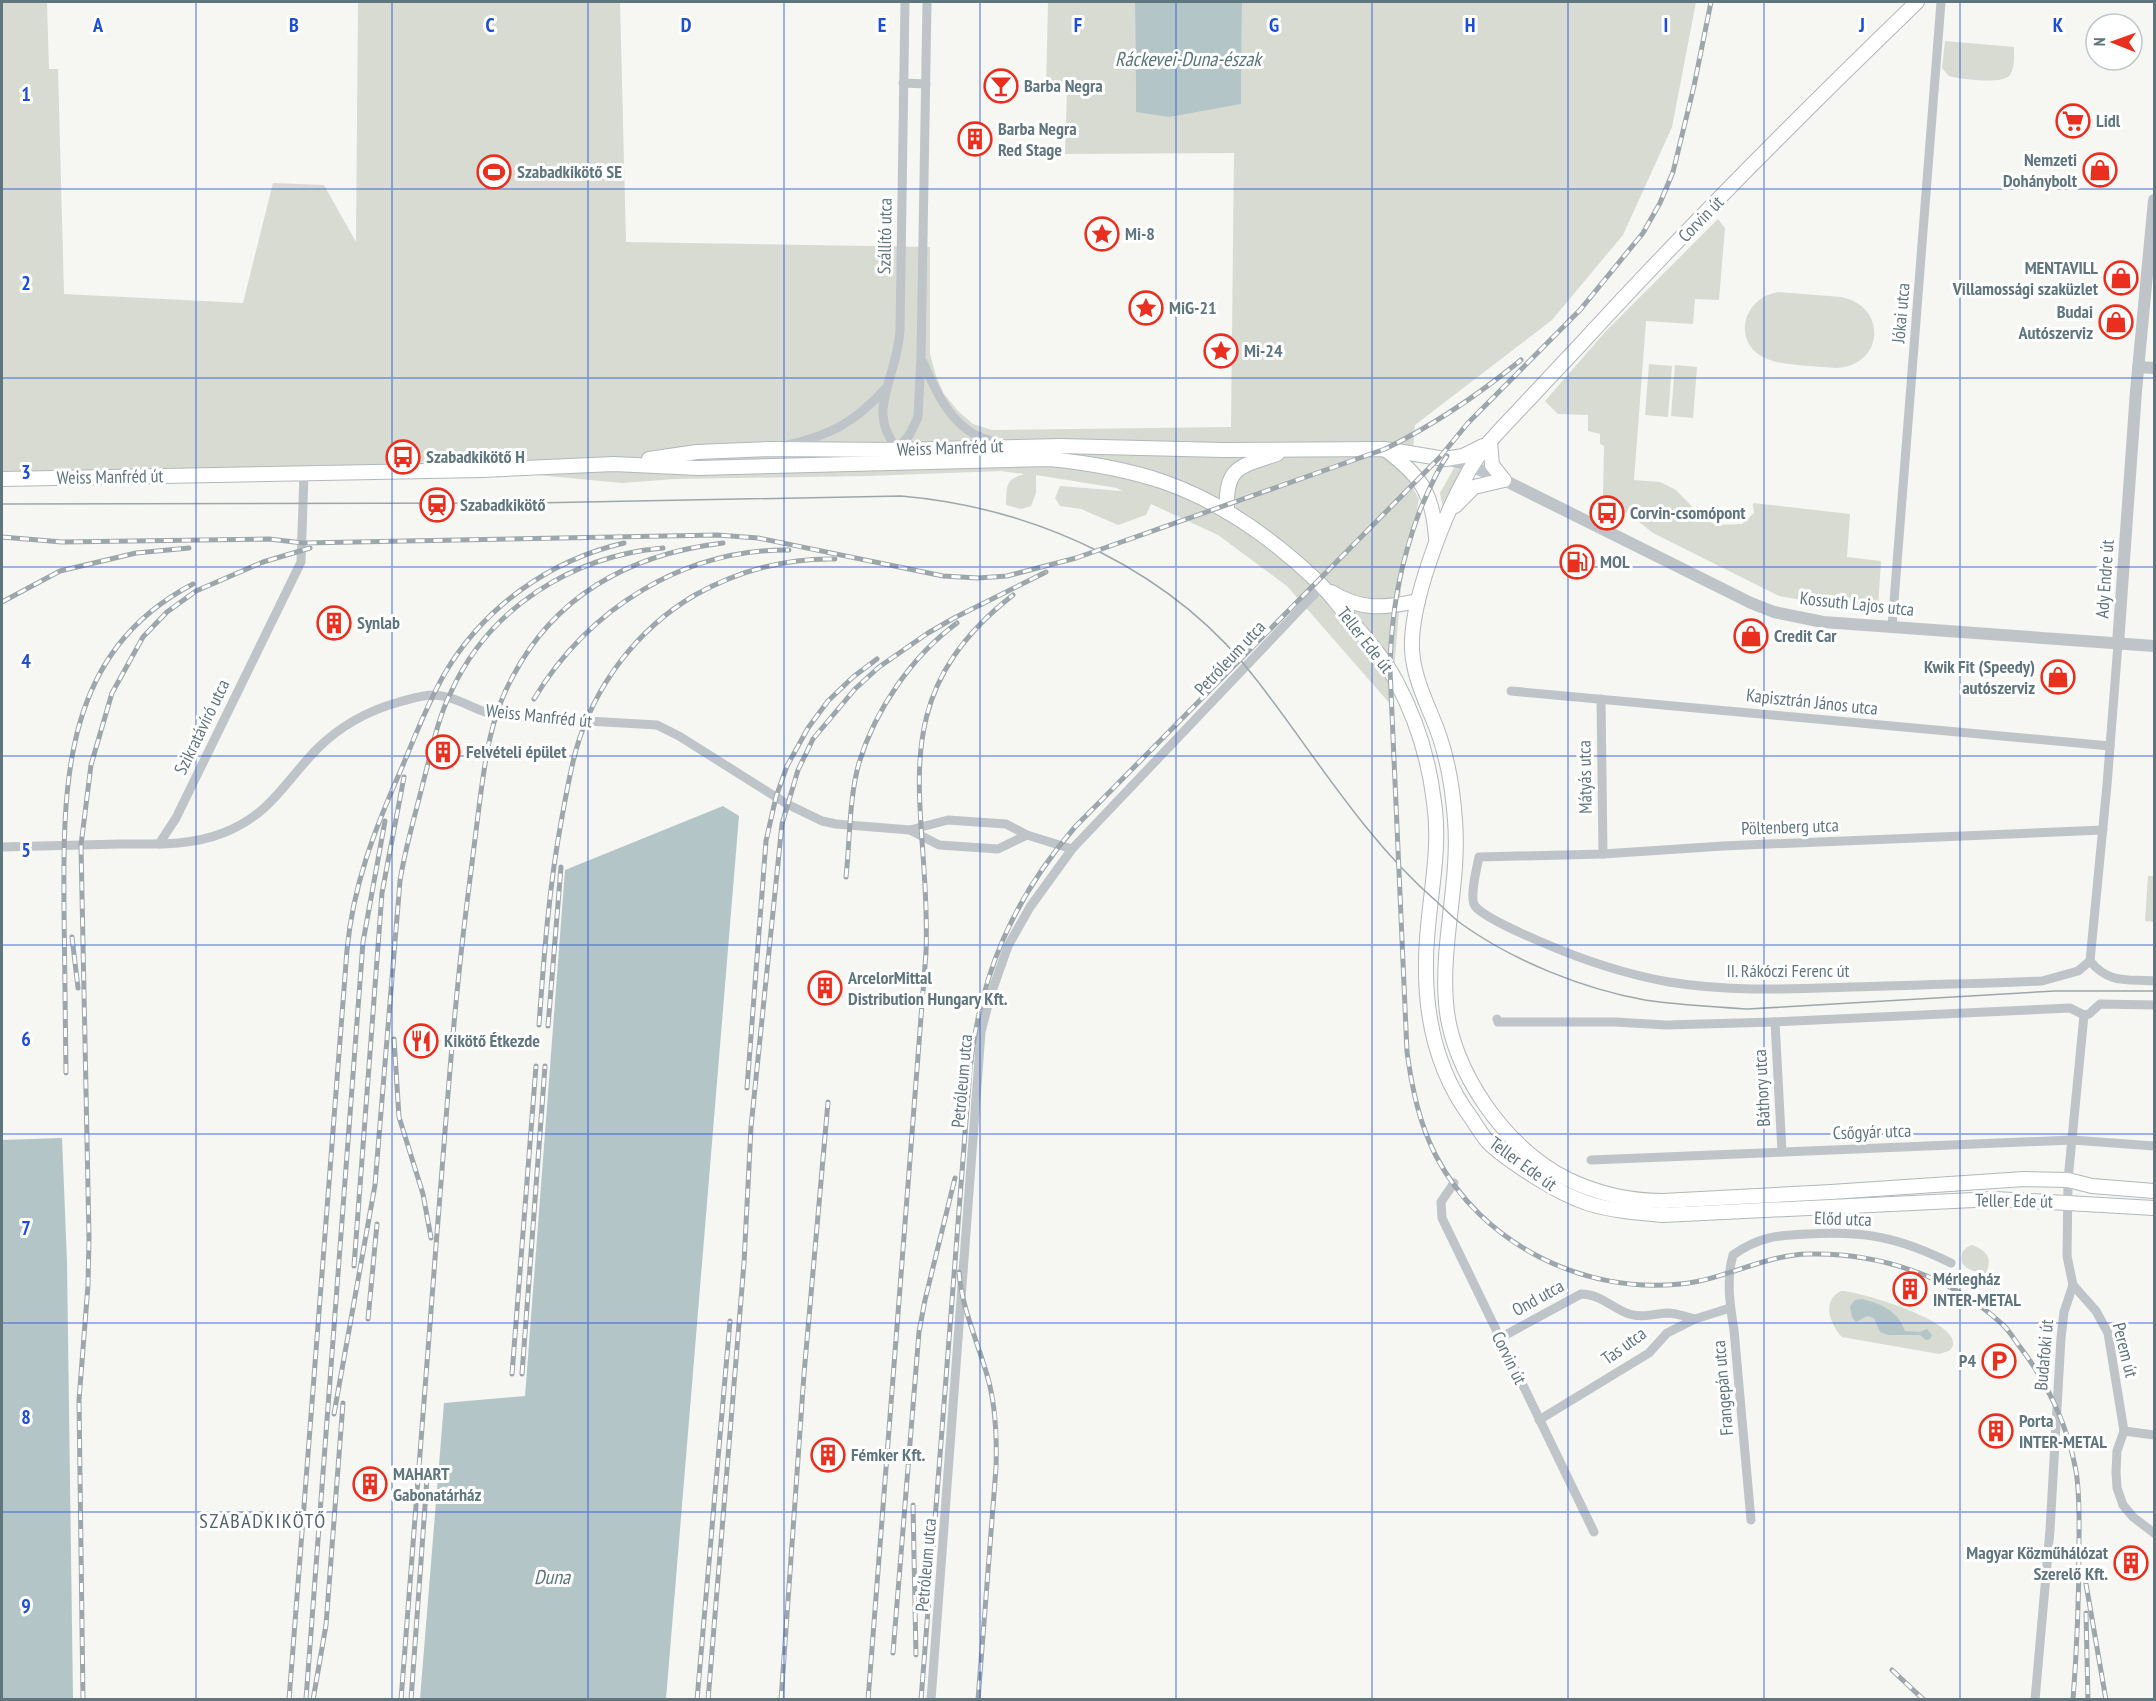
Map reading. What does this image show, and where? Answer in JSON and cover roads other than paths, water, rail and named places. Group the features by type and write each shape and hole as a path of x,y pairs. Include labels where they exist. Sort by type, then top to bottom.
{"main road":[{"name":"Corvin út","path":"1490,441 1615,306 1852,64 1917,2"},
{"path":"1445,459 1470,453 1490,441"},
{"path":"1322,586 1344,600 1360,606 1394,606 1418,601 1446,517 1472,466 1490,441"},
{"path":"1446,517 1461,498 1474,488 1504,480 1492,465 1490,441"},
{"name":"Weiss Manfréd út","path":"614,464 697,452 770,449 898,450 1008,446 1384,449 1445,459"},
{"path":"1384,449 1401,461 1418,478 1432,506 1437,543"},
{"name":"Weiss Manfréd út","path":"1227,512 1228,484 1232,476 1251,463 1287,450"},
{"name":"Weiss Manfréd út","path":"2,479 483,470 614,464 698,468 1050,459 1095,464 1163,482 1227,512 1253,528 1322,586"},
{"name":"Teller Ede út","path":"1322,586 1390,669 1413,718 1428,761 1435,805 1435,859 1426,959 1428,1014 1437,1050 1461,1105 1487,1141 1527,1172 1556,1190 1586,1203 1625,1212 1664,1215 1995,1199 2154,1208"},
{"name":"Teller Ede út","path":"1418,601 1413,625 1413,658 1421,691 1446,758 1452,790 1456,837 1446,960 1446,1005 1454,1042 1483,1104 1528,1153 1563,1177 1618,1197 1663,1201 2024,1179 2068,1180 2092,1186 2154,1191"}],"street":[{"name":"Szállító utca","path":"898,450 886,435 882,411 900,331 904,2"},
{"path":"869,465 898,450 910,434 918,417 927,2"},
{"name":"Jókai utca","path":"1892,627 1941,2"},
{"path":"903,83 926,84"},
{"name":"Ady Endre út","path":"2090,961 2103,830 2138,367 2154,200"},
{"path":"902,240 923,241"},
{"path":"921,357 935,390 959,423 980,437 1008,446"},
{"path":"2138,367 2154,368"},
{"name":"Szállító utca","path":"770,449 801,442 845,426 868,407 886,387"},
{"path":"898,450 919,463"},
{"name":"Kossuth Lajos utca","path":"1445,459 1472,466 1504,480 1732,594 1774,612 1823,622 2154,646"},
{"name":"Szikratávíró utca","path":"159,844 176,818 301,562 304,474"},
{"name":"Petróleum utca","path":"931,1700 981,1032 990,997 1008,946 1030,907 1072,849 1322,586"},
{"name":"Kapisztrán János utca","path":"1511,691 2110,746"},
{"name":"Weiss Manfréd út","path":"159,844 193,842 225,832 244,822 272,802 318,748 347,724 379,708 433,695 453,699 499,716 657,726 679,736 787,804 813,817 836,824 910,830 948,820 1006,824 1027,835 1072,849"},
{"name":"Mátyás utca","path":"1601,699 1603,854"},
{"name":"Weiss Manfréd út","path":"910,830 939,845 998,849 1027,835"},
{"name":"Pöltenberg utca","path":"1479,857 1603,854 1723,846 2103,830"},
{"path":"2,847 159,844"},
{"name":"II. Rákóczi Ferenc út","path":"1479,857 1472,900 1476,907 1529,937 1569,954 1669,982 1774,990 2043,981 2078,971 2090,961"},
{"path":"2090,961 2105,976 2154,981"},
{"path":"1497,1019 1498,1022 1614,1022 1666,1025 2070,1008 2084,1015 2089,1014 2100,1004 2154,1005"},
{"name":"Budafoki út","path":"2035,1700 2050,1530 2061,1338 2064,1312 2073,1285 2067,1256 2068,1180 2084,1015"},
{"name":"Báthory utca","path":"1775,1022 1782,1152"},
{"name":"Csőgyár utca","path":"1591,1160 2072,1140 2154,1146"},
{"name":"Corvin út","path":"1454,1183 1441,1202 1442,1218 1594,1532"},
{"name":"Előd utca","path":"1733,1255 1748,1244 1763,1238 1846,1232 1898,1241 1951,1263"},
{"name":"Frangepán utca","path":"1733,1255 1729,1274 1730,1308 1734,1330 1751,1520"},
{"name":"Perem út","path":"2073,1285 2096,1311 2108,1333 2124,1431 2118,1451 2117,1488 2123,1505 2133,1518 2154,1533"},
{"name":"Ond utca","path":"1500,1338 1581,1294 1591,1294 1614,1309 1632,1315 1647,1317 1669,1313 1695,1319"},
{"name":"Tas utca","path":"1539,1420 1649,1353 1666,1333 1695,1319 1730,1308"},
{"path":"2124,1431 2154,1435"}],"water":[{"name":"Ráckevei-Duna-észak","path":"1135,2 1242,2 1241,104 1169,117 1136,112"},
{"name":"Duna","path":"723,806 739,816 666,1699 420,1699 444,1403 525,1396 565,870"},
{"path":"62,1138 67,1262 73,1699 2,1699 2,1140"},
{"path":"1862,1299 1876,1303 1894,1313 1905,1331 1920,1332 1927,1329 1932,1335 1930,1339 1926,1340 1920,1335 1888,1335 1880,1332 1874,1318 1867,1316 1856,1322 1852,1317 1850,1306 1855,1300"}],"tram line":[{"path":"2,504 533,503 901,496 952,503 1003,515 1052,531 1100,552 1145,578 1187,608 1225,643 1259,683 1342,796 1410,877 1463,925 1504,950 1550,972 1598,989 1645,1000 1748,1009 2055,991 2154,991"}],"railway":[{"path":"921,1700 970,1069 982,1002 1003,940 1034,882 1075,827 1440,457 1468,423 1580,310 1643,233 1660,203 1673,172 1711,2"},
{"path":"2,537 62,542 269,539 303,543 717,535 758,538 943,576 978,578 1007,576 1076,558 1385,449 1455,409 1521,360"},
{"path":"1447,456 1420,510 1407,550 1392,628 1390,669 1407,1052 1417,1105 1436,1156 1456,1187 1480,1215 1508,1238 1539,1257 1572,1271 1607,1281 1644,1285 1680,1284 1712,1278 1792,1255 1834,1254 1861,1257 1912,1270 1936,1280 1982,1307 2002,1324 2030,1361 2055,1405 2068,1438 2076,1471 2079,1508 2079,1564 2073,1700"},
{"path":"289,1700 347,950 354,903 366,859 421,722 438,685 461,649 499,607 545,574 570,561 624,543"},
{"path":"401,1700 454,1027 481,790 494,723 505,692 531,647 575,600 600,582 628,568 690,548 723,543"},
{"path":"2,602 60,571 136,553 189,548"},
{"path":"83,1700 79,1400 88,1285 89,1238 81,845 91,765 112,693 143,637 167,612 196,591 263,562 310,548"},
{"path":"334,1414 375,1185 400,881 410,832 442,714 467,662 487,635 537,592 566,575 597,562 629,553 663,548"},
{"path":"534,699 556,667 582,638 610,612 642,590 676,573 712,560 750,552 789,550"},
{"path":"539,1025 550,895 568,783 584,726 606,682 620,661 654,625 695,595 728,579 763,568 798,561 835,559"},
{"path":"708,1700 744,1263 751,1127 782,824 798,770 813,739 855,689 879,667 954,618 1046,572"},
{"path":"66,1073 65,815 70,769 79,724 95,683 118,646 150,612 193,584"},
{"path":"868,1700 926,953 920,760 926,717 942,676 970,635 1013,595"},
{"path":"846,877 853,791 866,743 885,704 910,668 925,651 957,623"},
{"path":"747,1088 766,841 776,797 787,766 808,728 828,701 853,677 877,659"},
{"path":"354,1266 382,893 404,777"},
{"path":"306,1699 363,942 385,821"},
{"path":"548,1026 561,867"},
{"path":"72,937 78,988"},
{"path":"394,1039 399,1117 423,1194 431,1238"},
{"path":"512,1374 536,1066"},
{"path":"522,1374 545,1066"},
{"path":"781,1700 804,1374 828,1102"},
{"path":"893,1653 919,1332 955,1178"},
{"path":"368,1319 377,1224"},
{"path":"959,1272 967,1312 990,1386 996,1432 996,1468 978,1700"},
{"path":"697,1700 730,1321"},
{"path":"313,1700 326,1625 343,1403"},
{"path":"411,1700 427,1478"},
{"path":"913,1505 916,1655"},
{"path":"2086,1584 2106,1700"},
{"path":"2086,1613 2088,1700"},
{"path":"1892,1670 1924,1700"}],"place":[{"name":"Barba Negra","path":"1001,86"},
{"name":"Lidl","path":"2073,121"},
{"name":"Barba Negra Red Stage","path":"975,139"},
{"name":"Nemzeti Dohánybolt","path":"2100,170"},
{"name":"Szabadkikötő SE","path":"494,172"},
{"name":"Mi-8","path":"1102,234"},
{"name":"MENTAVILL Villamossági szaküzlet","path":"2121,278"},
{"name":"MiG-21","path":"1146,308"},
{"name":"Budai Autószerviz","path":"2116,322"},
{"name":"Mi-24","path":"1221,351"},
{"name":"Szabadkikötő H","path":"403,457"},
{"name":"Szabadkikötő","path":"437,505"},
{"name":"Corvin-csomópont","path":"1607,513"},
{"name":"MOL","path":"1577,562"},
{"name":"Synlab","path":"334,623"},
{"name":"Credit Car","path":"1751,636"},
{"name":"Kwik Fit (Speedy) autószerviz","path":"2058,677"},
{"name":"Felvételi épület","path":"443,752"},
{"name":"ArcelorMittal Distribution Hungary Kft.","path":"825,988"},
{"name":"Kikötő Étkezde","path":"421,1041"},
{"name":"Mérlegház INTER-METAL","path":"1910,1289"},
{"name":"P4","path":"1999,1361"},
{"name":"Porta INTER-METAL","path":"1996,1431"},
{"name":"Fémker Kft.","path":"828,1455"},
{"name":"MAHART Gabonatárház","path":"370,1484"},
{"name":"Magyar Közműhálózat Szerelő Kft.","path":"2131,1563"}],"district":[{"name":"SZABADKIKÖTŐ","path":"263,1521"}]}
